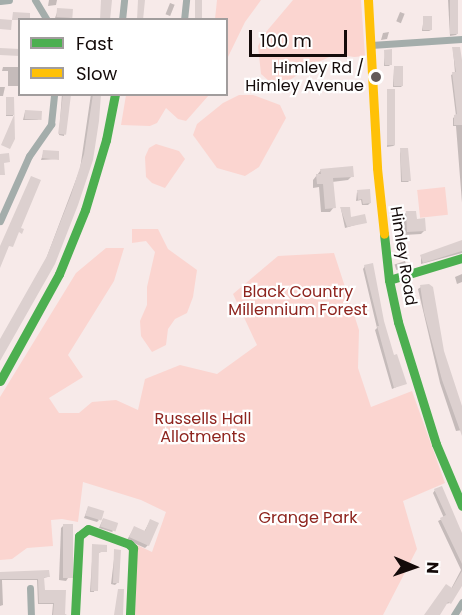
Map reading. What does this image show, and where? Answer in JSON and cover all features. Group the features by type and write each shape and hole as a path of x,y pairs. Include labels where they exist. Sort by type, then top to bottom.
{"street":[{"path":"0,1 9,0"},
{"path":"34,0 46,18"},
{"path":"122,18 124,0"},
{"path":"184,18 186,0"},
{"name":"Himley Road","path":"368,0 377,168 389,280 398,322 429,423 462,506"},
{"path":"371,45 462,39"},
{"path":"0,221 29,156 48,129 54,96"},
{"path":"0,381 59,274 85,210 106,140 115,96"},
{"path":"389,280 462,258"},
{"path":"75,615 79,536 88,529 120,540 133,548 130,615"},
{"path":"30,588 31,615"},
{"path":"454,615 462,602"}],"green space":[{"path":"217,0 261,0 245,22 228,57 228,18 215,18"},
{"path":"293,0 361,0 365,56 336,54 312,65 284,84 268,80 261,74 258,46 266,32"},
{"path":"239,95 253,95 280,105 286,118 259,167 245,176 217,168 193,135 197,124 223,103"},
{"path":"126,96 208,96 186,121 178,119 166,108 157,123 150,126 121,125"},
{"path":"156,144 179,151 185,159 165,188 152,183 146,177 145,157 149,148"},
{"path":"445,187 448,215 420,218 417,190"},
{"name":"Black Country Millennium Forest","path":"132,229 158,229 168,249 197,270 193,297 187,313 175,319 168,329 166,345 152,352 141,336 140,321 147,305 147,287 155,252 146,241 132,243"},
{"path":"106,248 124,248 114,281 68,355 83,377 49,398 59,413 79,413 92,402 116,400 138,410 145,379 180,365 217,374 257,345 233,294 278,256 334,253 359,330 358,368 371,407 412,391 445,483 403,501 417,549 383,615 135,615 137,545 152,552 166,512 141,500 83,482 78,522 62,519 51,520 53,546 27,548 12,559 0,560 0,397 76,273"}],"building":[{"path":"101,0 112,0 110,18 100,18"},
{"path":"138,0 145,0 143,18 137,18"},
{"path":"195,0 202,0 202,18 195,18"},
{"path":"450,0 458,0 458,34 450,34"},
{"path":"57,8 73,9 71,18 56,17"},
{"path":"13,12 30,13 30,18 12,20"},
{"path":"423,16 432,16 432,30 423,30"},
{"path":"0,19 12,20 11,30 0,29"},
{"path":"452,47 460,47 462,60 462,125 454,125 454,115 457,114 452,72 456,72"},
{"path":"0,48 18,49 18,56 0,55"},
{"path":"392,49 392,65 385,65 384,50"},
{"path":"394,66 403,66 403,86 394,86"},
{"path":"387,89 395,89 395,145 387,145"},
{"path":"63,96 71,96 66,135 58,134"},
{"path":"93,96 101,96 93,160 78,205 55,264 0,361 0,339 47,256 84,154"},
{"path":"6,97 14,97 15,139 10,149 1,145 14,115 6,115"},
{"path":"25,110 42,111 42,120 25,119"},
{"path":"400,148 408,148 411,181 402,181"},
{"path":"43,150 59,151 59,160 42,158"},
{"path":"9,153 10,162 4,163 5,175 0,175 0,154"},
{"path":"353,166 354,177 333,178 336,208 325,209 323,184 317,184 316,174 321,174 320,169"},
{"path":"31,176 41,180 21,228 24,229 22,234 19,232 13,247 9,246 0,268 0,246"},
{"path":"370,189 371,203 363,204 362,199 358,200 357,190"},
{"path":"340,207 350,207 351,217 365,214 367,223 347,227"},
{"path":"406,211 416,211 417,219 425,218 426,231 407,232"},
{"path":"462,240 462,251 423,263 420,255"},
{"path":"373,263 384,321 394,355 397,354 407,384 394,388 377,326 379,326 364,265"},
{"path":"429,284 433,287 444,351 462,406 462,436 442,380 424,312 420,285"},
{"path":"442,486 462,533 462,564 440,518 446,515 434,489"},
{"path":"88,506 104,511 101,521 85,516"},
{"path":"103,518 118,523 115,532 100,527"},
{"path":"150,519 159,523 149,546 129,537 134,526 145,531"},
{"path":"63,524 73,524 73,578 63,578"},
{"path":"92,544 107,545 107,552 99,552 98,591 91,591"},
{"path":"114,549 121,550 119,583 113,583"},
{"path":"49,570 50,577 44,577 45,590 66,590 65,615 53,615 54,603 39,603 38,579 0,579 0,572"},
{"path":"462,571 462,586 451,604 448,602 440,615 424,615 446,584 452,588"},
{"path":"118,589 124,589 123,615 114,615"}],"traffic: fast":[{"path":"0,381 59,274 85,210 106,140 115,96"},
{"path":"384,234 389,280 398,322 436,444 462,506"},
{"path":"389,280 462,258"},
{"path":"75,615 79,536 88,529 129,544 133,548 130,615"}],"traffic: slow":[{"path":"368,0 377,168 384,234"}],"place":[{"name":"Himley Rd / Himley Avenue","path":"376,77"}],"park label":[{"name":"Russells Hall Allotments","path":"203,428"},
{"name":"Grange Park","path":"308,518"}]}
